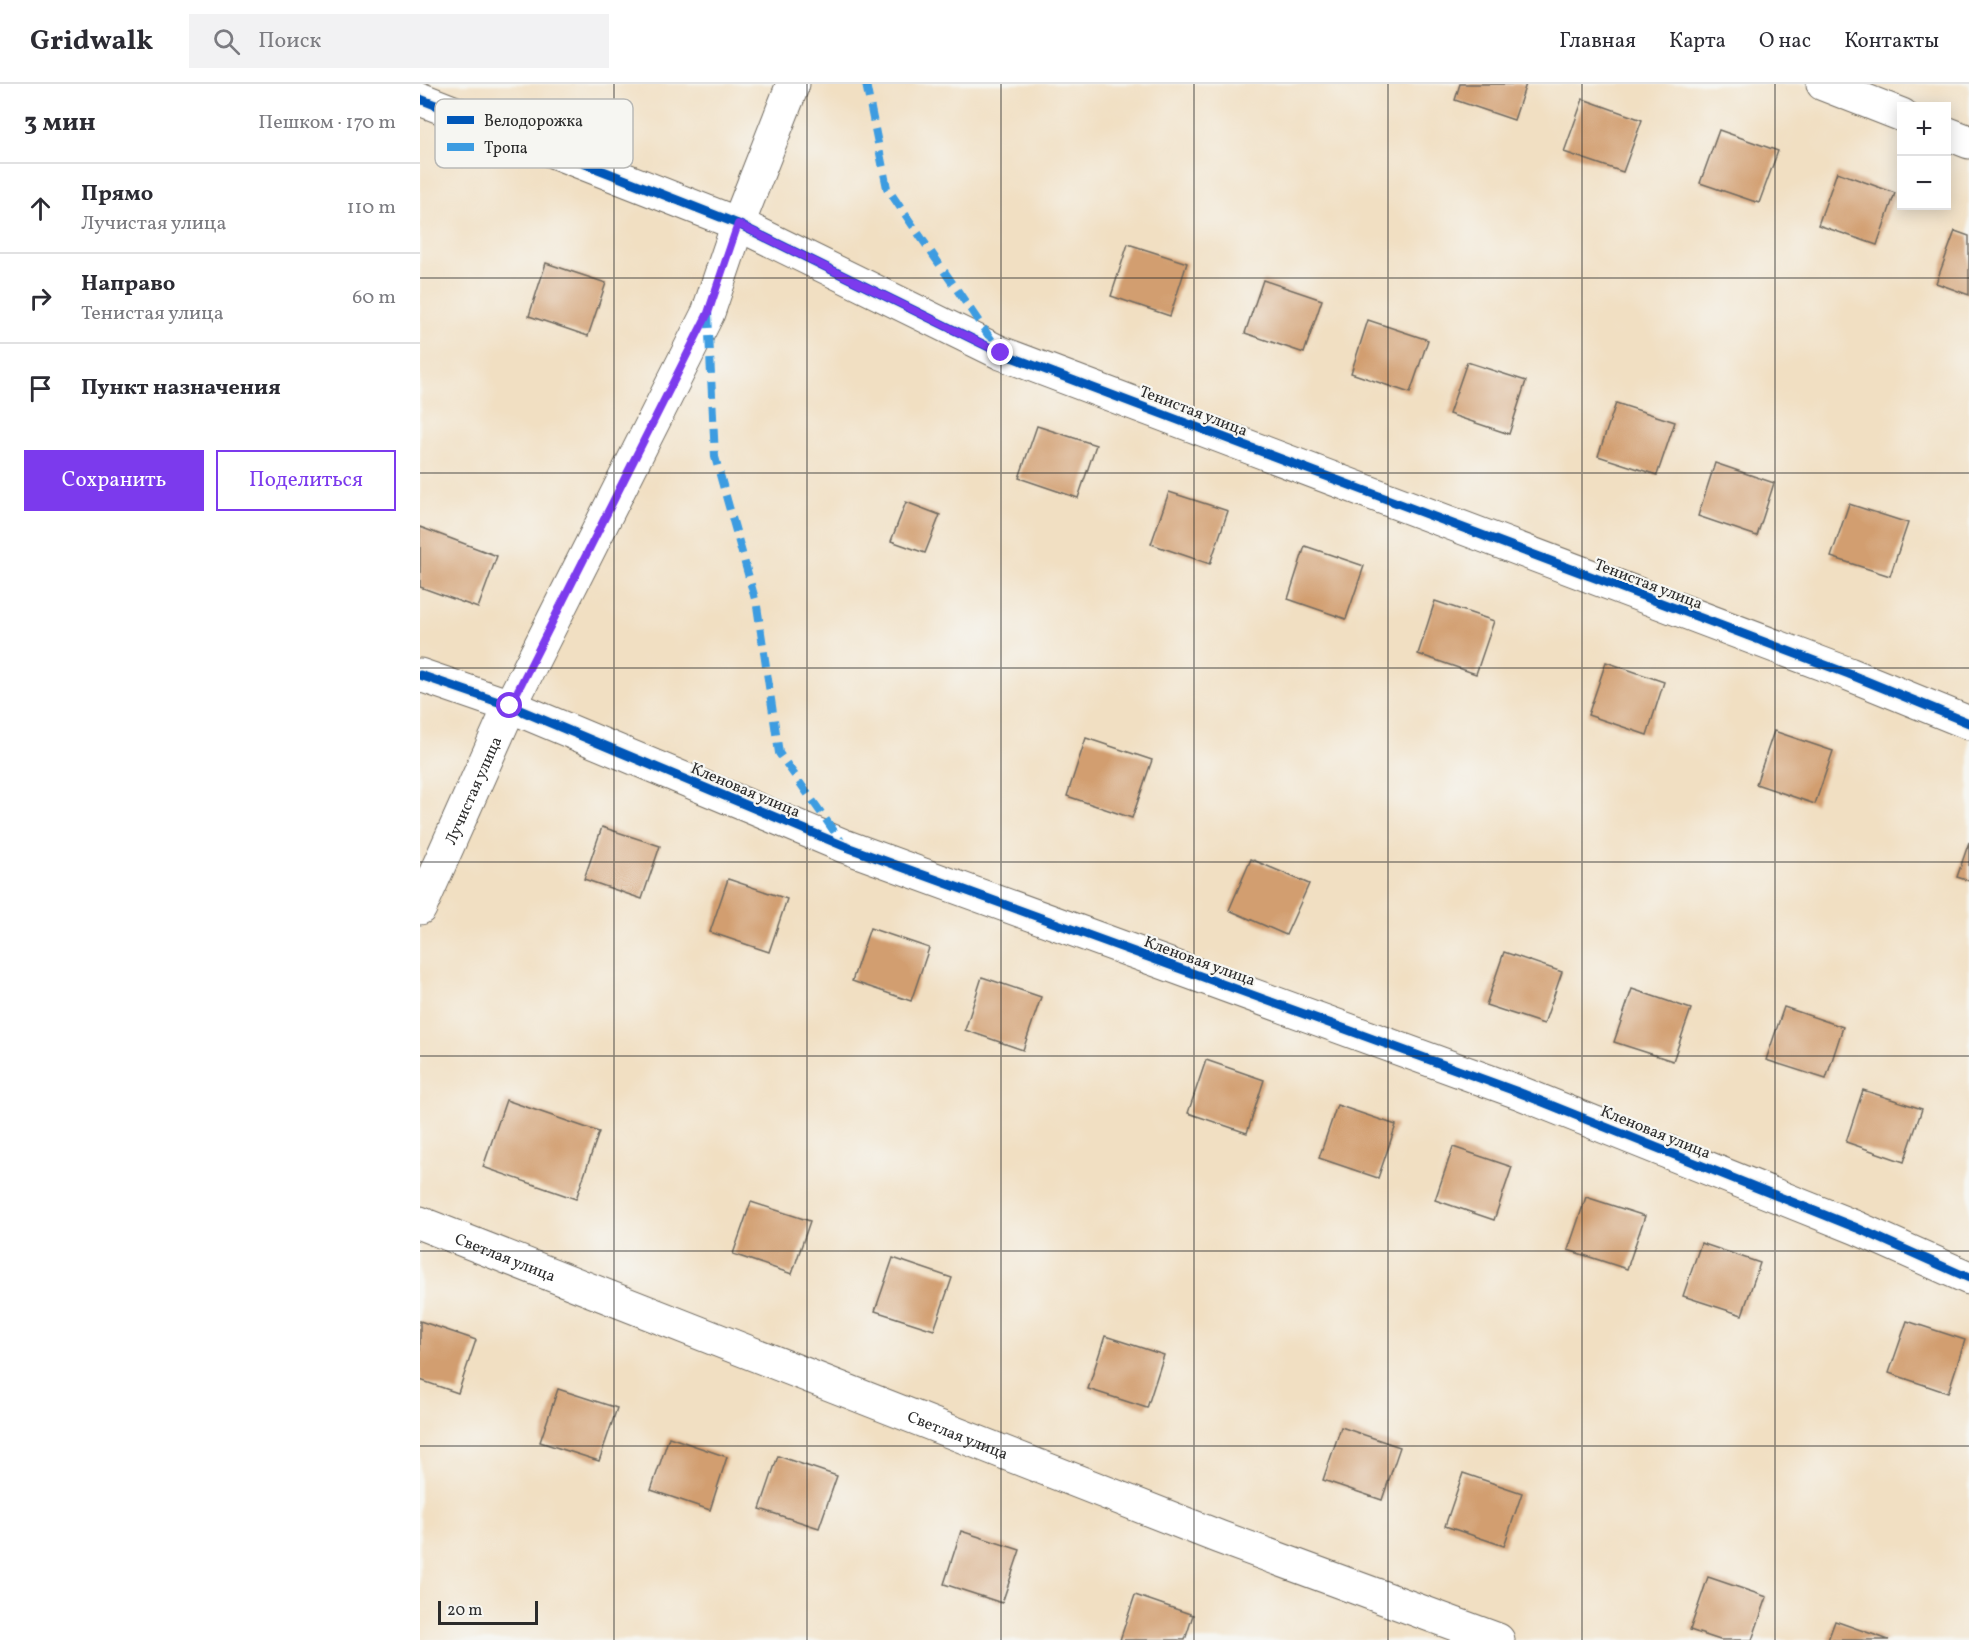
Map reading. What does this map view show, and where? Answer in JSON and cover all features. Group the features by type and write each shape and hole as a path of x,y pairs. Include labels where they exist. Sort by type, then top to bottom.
{"street":[{"name":"Лучистая улица","path":"420,908 510,706 708,313 738,224 793,84"},
{"path":"1823,84 1897,113"},
{"name":"Тенистая улица","path":"420,99 435,105"},
{"path":"1951,135 1969,142"},
{"name":"Тенистая улица","path":"596,168 738,224 1001,353 1849,674 1969,723"},
{"name":"Кленовая улица","path":"420,675 510,706 844,846 1518,1092 1857,1228 1969,1278"},
{"name":"Светлая улица","path":"420,1223 1218,1537 1498,1640"}],"building":[{"path":"1460,84 1526,84 1514,120 1455,100"},
{"path":"1583,99 1642,120 1623,172 1564,152"},
{"path":"1719,130 1778,151 1759,203 1700,183"},
{"path":"1837,172 1895,193 1877,245 1818,225"},
{"path":"1955,231 1969,236 1969,295 1936,283"},
{"path":"1128,244 1187,263 1170,316 1111,296"},
{"path":"546,263 606,283 588,336 529,316"},
{"path":"1263,280 1322,300 1304,353 1245,333"},
{"path":"1368,320 1428,340 1410,393 1351,373"},
{"path":"1467,362 1526,381 1509,434 1449,414"},
{"path":"1616,403 1675,422 1657,475 1598,456"},
{"path":"1037,426 1096,445 1078,498 1019,478"},
{"path":"1715,463 1774,483 1757,536 1698,516"},
{"path":"1169,492 1228,511 1210,564 1151,544"},
{"path":"906,502 940,515 925,553 891,541"},
{"path":"1849,504 1908,523 1890,576 1831,557"},
{"path":"420,527 497,556 478,608 420,587"},
{"path":"1305,546 1364,566 1346,619 1288,599"},
{"path":"1435,601 1494,621 1476,674 1418,654"},
{"path":"1606,662 1664,682 1647,735 1588,715"},
{"path":"1774,731 1833,751 1815,804 1756,784"},
{"path":"1086,738 1152,760 1132,818 1067,796"},
{"path":"602,827 660,846 642,899 584,879"},
{"path":"1969,842 1969,881 1957,877"},
{"path":"1251,859 1309,884 1286,935 1229,910"},
{"path":"728,879 787,899 769,952 710,932"},
{"path":"870,928 929,948 911,1001 852,981"},
{"path":"1504,952 1562,972 1544,1024 1486,1005"},
{"path":"982,977 1041,997 1023,1050 965,1030"},
{"path":"1632,989 1691,1009 1673,1061 1614,1042"},
{"path":"1784,1007 1843,1027 1826,1079 1766,1060"},
{"path":"1206,1060 1264,1080 1247,1133 1188,1113"},
{"path":"1863,1090 1922,1109 1904,1162 1846,1142"},
{"path":"506,1100 599,1132 576,1199 483,1167"},
{"path":"1337,1105 1396,1125 1378,1178 1319,1158"},
{"path":"1453,1147 1512,1167 1494,1220 1435,1200"},
{"path":"1586,1197 1645,1216 1627,1269 1568,1250"},
{"path":"751,1202 810,1221 792,1274 733,1254"},
{"path":"1701,1243 1760,1263 1742,1315 1683,1296"},
{"path":"893,1258 952,1278 934,1330 875,1311"},
{"path":"420,1321 476,1340 458,1393 420,1380"},
{"path":"1907,1321 1965,1340 1948,1393 1889,1373"},
{"path":"1105,1336 1164,1355 1147,1408 1088,1389"},
{"path":"558,1389 617,1408 599,1461 540,1442"},
{"path":"1341,1427 1400,1447 1382,1500 1323,1480"},
{"path":"669,1437 727,1457 710,1510 651,1490"},
{"path":"778,1456 837,1476 819,1528 760,1509"},
{"path":"1463,1473 1522,1493 1504,1546 1445,1526"},
{"path":"961,1531 1020,1550 1002,1603 944,1584"},
{"path":"1708,1577 1767,1597 1752,1640 1720,1640 1690,1630"},
{"path":"1135,1595 1193,1615 1185,1640 1120,1640"},
{"path":"1835,1621 1889,1640 1828,1640"}],"marked path":[{"path":"866,84 887,188 997,348"},
{"path":"708,313 715,457 757,606 779,753 843,844"}],"cycle path":[{"path":"420,99 435,105"},
{"path":"596,168 738,224 1001,353 1849,674 1969,723"},
{"path":"420,675 510,706 844,846 1518,1092 1857,1228 1969,1278"}],"route":[{"path":"510,706 708,313 738,224 1001,353"}]}
